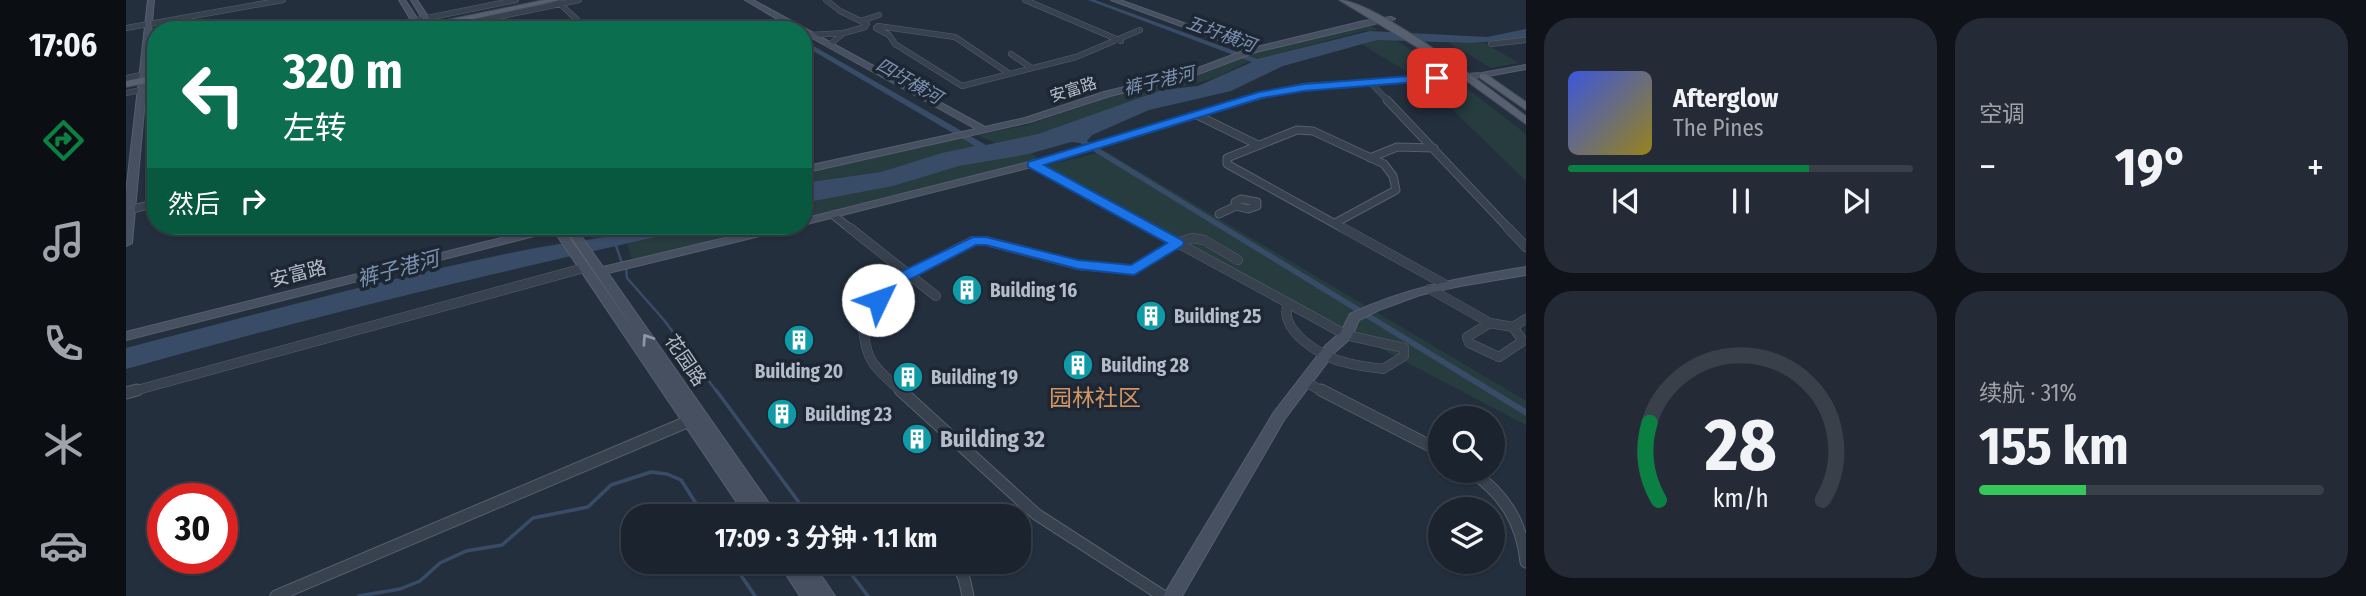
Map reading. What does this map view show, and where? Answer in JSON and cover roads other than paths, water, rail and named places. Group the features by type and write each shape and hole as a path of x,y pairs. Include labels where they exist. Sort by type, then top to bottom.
{"main road":[{"path":"446,21 540,0"},
{"path":"1343,0 1400,32 1422,40 1526,121"},
{"path":"1356,0 1482,75 1526,107"},
{"path":"451,21 557,1"},
{"path":"126,86 147,81"}],"street":[{"path":"148,21 151,0"},
{"path":"165,21 283,0"},
{"path":"401,0 420,21"},
{"path":"414,0 422,21"},
{"path":"442,21 516,0"},
{"path":"557,1 579,0"},
{"path":"748,0 786,21"},
{"path":"826,0 864,24 955,37 1007,72"},
{"path":"1025,0 1121,41"},
{"path":"1115,0 1253,50"},
{"path":"557,1 578,21"},
{"path":"829,45 844,33 879,15"},
{"name":"安富路","path":"812,168 1027,120 1107,94 1193,73 1253,50 1391,19"},
{"path":"126,28 147,24"},
{"path":"877,27 889,35 895,44 962,86 1007,72 1082,55 1121,41 1140,30"},
{"path":"812,32 844,33"},
{"path":"126,243 147,34"},
{"path":"812,35 985,130"},
{"path":"1492,44 1526,40"},
{"path":"1011,54 1030,67"},
{"path":"812,220 1091,148 1259,96 1304,87 1482,75 1526,67"},
{"path":"126,78 147,84"},
{"path":"126,93 147,78"},
{"path":"1370,82 1526,247"},
{"path":"1197,115 1258,145"},
{"path":"1335,223 1396,190 1393,177 1384,164 1313,131 1297,130 1227,158 1227,164 1446,285"},
{"path":"1370,158 1397,147 1434,148"},
{"path":"1033,164 1177,243 1288,303 1346,335 1404,348 1405,356 1383,369 1341,362 1290,328 1285,311 1288,303"},
{"path":"1219,214 1236,206 1248,209 1257,206 1257,202 1278,192"},
{"path":"129,210 147,205"},
{"path":"833,215 936,296"},
{"name":"安富路","path":"126,336 523,235"},
{"name":"花园路","path":"567,235 694,419 761,504"},
{"name":"花园路","path":"571,235 572,240"},
{"path":"600,271 751,235"},
{"path":"1163,596 1036,514 870,363 864,349 862,316 898,279 973,241 986,241 1078,265 1134,270 1177,243 1192,238 1204,240 1238,260"},
{"path":"126,393 584,261"},
{"name":"花园路","path":"584,261 600,271 747,504"},
{"path":"1172,596 1279,416 1326,354 1346,335 1361,314 1430,289 1526,271"},
{"path":"1430,289 1490,323 1513,327 1526,318"},
{"path":"1490,323 1467,337 1469,342 1499,357 1523,341 1513,327"},
{"path":"1305,382 1428,445"},
{"path":"276,596 694,419"},
{"path":"1488,483 1508,504 1525,538 1526,562"},
{"path":"794,574 810,596"},
{"path":"810,574 826,596"},
{"path":"962,574 968,596"}],"water":[{"path":"1088,0 1095,0 1257,59 1370,31 1487,37 1526,29 1526,39 1470,43 1377,40 1283,66 1231,91 1149,110 1092,135 1087,141 1526,409 1526,416 1080,143 1071,142 1029,154 959,166 893,186 812,201 812,182 881,172 975,146 812,50 812,45 986,145 1038,134 1162,90 1198,86 1252,62"},
{"path":"618,235 666,235 415,293 126,369 126,348 325,296 525,250"}],"waterway":[{"path":"615,243 622,263"},
{"path":"626,268 627,278 664,320 717,392"},
{"path":"716,390 800,504"},
{"path":"359,596 400,589 420,581 440,563 466,551 502,545 533,518 588,507 611,485 651,472 667,474 681,480 696,504"},
{"path":"740,574 755,596"},
{"path":"851,574 868,596"}],"place":[{"name":"Building 16","path":"967,290"},
{"name":"Building 25","path":"1151,316"},
{"name":"Building 20","path":"799,340"},
{"name":"Building 28","path":"1078,365"},
{"name":"Building 19","path":"908,377"},
{"name":"Building 23","path":"782,414"},
{"name":"Building 32","path":"917,439"}],"district":[{"name":"园林社区","path":"1095,398"}],"water label":[{"name":"五圩横河","path":"1221,34"},
{"name":"四圩横河","path":"909,81"},
{"name":"裤子港河","path":"1159,81"},
{"name":"裤子港河","path":"398,269"}]}
